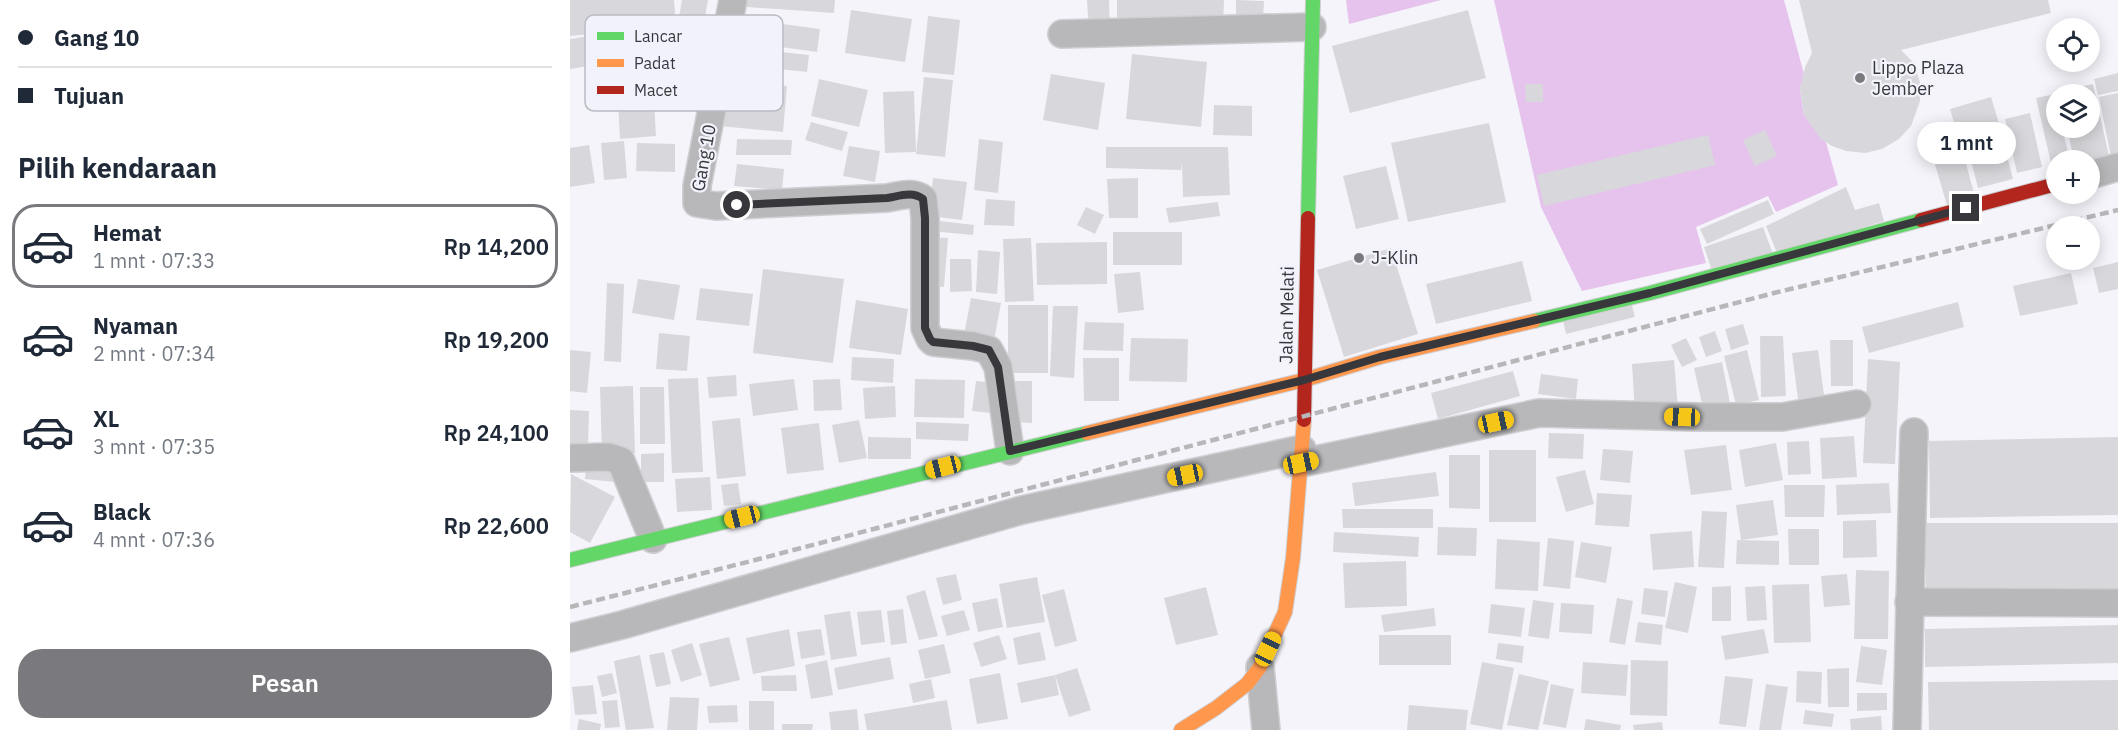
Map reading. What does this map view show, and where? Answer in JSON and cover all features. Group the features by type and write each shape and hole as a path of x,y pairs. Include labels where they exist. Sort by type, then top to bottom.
{"street":[{"name":"Gang 10","path":"731,15 734,0"},
{"name":"Jalan Melati","path":"1181,730 1216,708 1247,684 1260,667 1285,612 1293,558 1304,416 1312,0"},
{"path":"1062,34 1312,27"},
{"name":"Gang 10","path":"712,111 697,186 698,203 716,206 887,198 906,195 916,195 923,199 925,328 933,342 989,350 998,367 1010,451"},
{"path":"2100,172 2118,167"},
{"path":"570,560 1304,380 1380,357 1650,293 2046,187"},
{"path":"570,638 1022,510 1301,456 1539,413 1782,417 1857,404"},
{"path":"1907,730 1914,432"},
{"path":"570,458 609,457 621,461 653,539"},
{"path":"1909,602 2118,603"},
{"path":"1260,667 1266,730"}],"shaded area":[{"path":"1346,0 1441,0 1349,24"},
{"path":"1494,0 1784,0 1804,74 1800,89 1804,115 1826,142 1838,185 1776,212 1768,196 1696,227 1706,263 1582,291 1541,207"}],"building":[{"path":"570,0 674,0 675,15 585,15 585,34 570,36"},
{"path":"682,0 708,0 705,15 679,15"},
{"path":"734,0 835,0 834,13 733,6"},
{"path":"1087,0 1109,0 1110,30 1089,31"},
{"path":"1117,0 1224,0 1223,24 1117,25"},
{"path":"1236,0 1264,1 1263,20 1236,18"},
{"name":"Lippo Plaza Jember","path":"1799,0 2048,0 2051,13 1901,50 1913,62 1920,82 1920,101 1911,126 1899,139 1882,149 1865,153 1846,151 1832,146 1821,139 1804,115 1800,89 1805,67 1812,53"},
{"path":"851,10 912,19 905,62 845,53"},
{"path":"1468,10 1486,78 1350,113 1332,46"},
{"path":"928,16 960,20 954,75 922,72"},
{"path":"783,24 820,29 817,52 783,47"},
{"path":"585,37 585,67 570,69 570,39"},
{"path":"783,52 809,55 807,72 783,69"},
{"path":"1132,54 1207,62 1201,127 1126,119"},
{"path":"2118,73 2118,91 2100,95 2100,84 2095,84 2094,79"},
{"path":"1051,74 1105,83 1098,130 1043,120"},
{"path":"924,77 953,80 945,157 916,154"},
{"path":"819,79 868,90 859,127 811,116"},
{"path":"1525,84 1543,84 1543,102 1526,102"},
{"path":"783,86 787,86 783,132 719,126 720,111 783,111"},
{"path":"914,91 916,152 885,153 883,92"},
{"path":"2118,93 2118,156 2111,157 2100,97"},
{"path":"2046,96 2046,138 2064,138 2068,150 2048,150 2036,98"},
{"path":"1991,97 2000,127 1959,139 1950,109"},
{"path":"1214,105 1252,106 1252,136 1213,135"},
{"path":"618,111 655,111 656,136 620,139"},
{"path":"2030,113 2042,167 2017,173 2005,119"},
{"path":"2100,116 2109,156 2100,158 2100,150 2072,150 2069,138 2100,138"},
{"path":"811,122 848,132 842,151 805,140"},
{"path":"1489,123 1506,202 1408,222 1391,143"},
{"path":"1765,130 1777,156 1755,166 1743,140"},
{"path":"1708,135 1715,165 1544,206 1537,175"},
{"path":"2002,137 2013,179 1978,188 1967,145"},
{"path":"737,139 792,140 791,155 736,155"},
{"path":"979,139 1003,142 998,193 974,190"},
{"path":"1959,139 1976,200 1948,209 1930,147"},
{"path":"624,141 627,178 604,180 601,143"},
{"path":"637,143 675,144 675,172 636,171"},
{"path":"589,145 595,183 570,187 570,148"},
{"path":"849,146 880,151 875,182 843,176"},
{"path":"1106,147 1228,147 1230,195 1183,197 1182,163 1181,170 1106,168"},
{"path":"737,164 784,169 782,190 734,186"},
{"path":"1386,166 1399,219 1356,229 1343,176"},
{"path":"933,178 967,182 962,220 929,216"},
{"path":"1138,178 1138,218 1109,218 1107,179"},
{"path":"1846,187 1855,210 1879,203 1884,221 1777,253 1766,226"},
{"path":"986,199 1015,201 1014,226 984,225"},
{"path":"1768,200 1774,214 1707,244 1700,229"},
{"path":"1218,202 1220,216 1169,223 1166,208"},
{"path":"1086,207 1104,215 1095,234 1077,225"},
{"path":"931,220 974,225 973,235 930,231"},
{"path":"1763,227 1773,254 1713,274 1704,247"},
{"path":"1113,232 1182,232 1182,265 1113,265"},
{"path":"930,237 948,238 944,287 926,286"},
{"path":"1031,238 1034,301 1005,302 1003,239"},
{"path":"1107,242 1107,284 1037,285 1036,243"},
{"path":"1391,248 1418,334 1344,357 1317,270"},
{"path":"978,250 1000,252 997,294 976,292"},
{"path":"950,259 971,259 972,291 950,292"},
{"path":"1522,261 1532,301 1436,324 1426,284"},
{"path":"2118,262 2118,289 2099,293 2093,270 2100,270 2100,266"},
{"path":"763,269 844,279 833,363 753,353"},
{"path":"1140,272 1144,310 1118,313 1114,274"},
{"path":"2071,273 2078,304 2020,316 2013,286"},
{"path":"638,279 680,285 674,320 632,313"},
{"path":"607,283 624,284 621,362 604,361"},
{"path":"700,288 753,294 749,326 696,320"},
{"path":"971,298 1001,303 993,346 963,340"},
{"path":"856,300 908,309 901,355 849,348"},
{"path":"1631,302 1635,317 1566,334 1563,320"},
{"path":"1958,302 1964,327 1869,353 1862,327"},
{"path":"1008,305 1048,305 1048,373 1008,373"},
{"path":"1053,306 1078,306 1074,378 1050,376"},
{"path":"1085,322 1124,323 1123,351 1083,350"},
{"path":"1743,324 1749,344 1731,350 1725,329"},
{"path":"1715,331 1722,351 1706,357 1699,337"},
{"path":"659,333 690,336 687,371 656,369"},
{"path":"1760,336 1783,336 1786,396 1761,397"},
{"path":"1131,338 1188,339 1187,382 1129,381"},
{"path":"1686,338 1697,360 1682,367 1671,345"},
{"path":"1830,340 1853,340 1853,386 1831,386"},
{"path":"570,350 591,352 587,393 570,391"},
{"path":"1747,350 1759,400 1736,405 1724,356"},
{"path":"1818,350 1824,395 1798,399 1792,353"},
{"path":"852,357 894,359 893,383 851,380"},
{"path":"1083,358 1119,358 1119,401 1084,401"},
{"path":"1868,359 1900,362 1895,464 1863,463"},
{"path":"1674,360 1678,409 1635,413 1632,364"},
{"path":"1722,362 1730,403 1703,408 1694,368"},
{"path":"1513,371 1520,396 1438,419 1431,393"},
{"path":"1541,374 1578,379 1576,399 1538,394"},
{"path":"736,375 737,396 709,398 707,377"},
{"path":"698,378 703,472 672,473 668,379"},
{"path":"794,379 798,410 753,416 749,384"},
{"path":"840,379 842,410 814,411 813,380"},
{"path":"915,379 965,380 964,418 914,417"},
{"path":"976,381 995,383 991,413 972,411"},
{"path":"1013,381 1032,381 1032,423 1013,422"},
{"path":"633,386 635,453 602,454 600,387"},
{"path":"895,386 896,417 865,419 863,388"},
{"path":"640,387 664,387 665,444 640,444"},
{"path":"570,410 589,411 588,444 570,444"},
{"path":"740,418 746,476 717,479 712,421"},
{"path":"859,420 867,458 839,463 832,425"},
{"path":"916,422 969,424 968,441 916,439"},
{"path":"819,423 824,470 787,474 781,428"},
{"path":"1549,433 1584,434 1583,459 1548,458"},
{"path":"1854,436 1857,477 1822,479 1820,438"},
{"path":"868,437 911,438 911,459 868,459"},
{"path":"2118,437 2118,515 1930,518 1929,441"},
{"path":"1809,441 1811,474 1788,475 1787,442"},
{"path":"1776,443 1783,480 1745,487 1739,450"},
{"path":"1726,445 1732,490 1691,495 1684,450"},
{"path":"1603,449 1633,451 1630,483 1600,480"},
{"path":"1489,450 1536,450 1536,522 1489,522"},
{"path":"664,453 664,482 641,482 641,454"},
{"path":"1449,455 1480,455 1480,509 1449,508"},
{"path":"586,467 616,469 615,482 585,479"},
{"path":"1585,470 1594,504 1566,512 1556,477"},
{"path":"1436,472 1439,496 1355,506 1352,483"},
{"path":"571,474 615,497 590,543 570,532"},
{"path":"710,477 712,510 677,512 675,479"},
{"path":"738,483 741,504 724,506 721,485"},
{"path":"1889,483 1891,513 1837,515 1836,485"},
{"path":"1784,485 1825,485 1824,517 1785,517"},
{"path":"1597,493 1632,495 1629,527 1595,525"},
{"path":"1773,500 1778,535 1741,540 1736,505"},
{"path":"1342,509 1433,509 1433,528 1343,528"},
{"path":"1702,511 1727,512 1724,568 1698,567"},
{"path":"1876,520 1877,557 1843,558 1843,521"},
{"path":"1926,523 2118,523 2118,596 1926,595"},
{"path":"1438,527 1477,528 1476,556 1437,555"},
{"path":"1788,529 1819,529 1819,565 1789,565"},
{"path":"1692,531 1694,567 1653,570 1650,534"},
{"path":"1334,532 1419,537 1418,557 1333,552"},
{"path":"1548,538 1574,541 1570,589 1543,586"},
{"path":"1497,539 1540,542 1538,591 1495,589"},
{"path":"1737,540 1779,541 1779,565 1736,564"},
{"path":"1581,542 1612,547 1606,583 1575,577"},
{"path":"1406,561 1407,606 1345,608 1343,563"},
{"path":"1856,570 1889,571 1888,639 1854,639"},
{"path":"956,574 962,600 943,605 936,578"},
{"path":"1847,574 1850,605 1824,607 1821,576"},
{"path":"1037,577 1045,622 1007,628 999,584"},
{"path":"1675,582 1697,587 1688,633 1665,628"},
{"path":"1809,584 1811,642 1774,643 1772,585"},
{"path":"1731,586 1731,621 1712,621 1712,587"},
{"path":"1765,586 1767,620 1747,621 1745,587"},
{"path":"1206,587 1218,635 1176,645 1164,598"},
{"path":"1644,588 1668,591 1665,617 1641,614"},
{"path":"1064,589 1077,641 1055,647 1042,595"},
{"path":"925,590 938,636 919,640 906,596"},
{"path":"997,598 1003,627 978,632 972,603"},
{"path":"1617,598 1633,601 1625,645 1609,642"},
{"path":"1533,600 1554,603 1549,639 1528,636"},
{"path":"1561,603 1594,605 1592,634 1559,632"},
{"path":"1491,604 1525,608 1521,637 1488,633"},
{"path":"1434,608 1436,626 1384,632 1381,615"},
{"path":"903,609 907,643 891,645 887,611"},
{"path":"881,610 885,642 861,645 857,612"},
{"path":"964,610 970,630 947,636 941,616"},
{"path":"850,611 857,656 831,660 824,615"},
{"path":"1638,622 1663,625 1661,645 1635,642"},
{"path":"2118,625 2118,663 1925,667 1925,629"},
{"path":"789,629 795,666 753,674 746,638"},
{"path":"821,629 825,655 801,659 797,632"},
{"path":"1764,629 1769,653 1725,660 1721,636"},
{"path":"1040,632 1046,660 1018,665 1013,638"},
{"path":"999,635 1007,659 981,667 973,643"},
{"path":"1379,635 1451,635 1451,665 1379,665"},
{"path":"729,637 740,680 710,687 699,644"},
{"path":"692,643 702,675 681,682 671,650"},
{"path":"1498,643 1524,646 1522,663 1496,659"},
{"path":"944,644 951,673 925,679 918,650"},
{"path":"1861,646 1887,650 1882,685 1856,682"},
{"path":"664,652 671,684 656,687 649,655"},
{"path":"640,655 654,728 626,730 614,661"},
{"path":"890,657 894,679 838,690 834,668"},
{"path":"827,660 833,695 811,699 805,665"},
{"path":"1631,660 1668,661 1667,716 1630,715"},
{"path":"1482,662 1514,668 1502,730 1470,724"},
{"path":"1583,662 1628,665 1626,696 1581,693"},
{"path":"1077,668 1091,710 1069,717 1055,675"},
{"path":"1849,668 1849,707 1828,707 1827,669"},
{"path":"1797,671 1822,672 1821,704 1796,702"},
{"path":"612,673 617,693 602,697 597,676"},
{"path":"1000,673 1008,719 977,724 969,679"},
{"path":"1519,674 1549,681 1538,730 1507,725"},
{"path":"796,675 797,691 762,691 761,676"},
{"path":"1055,675 1059,695 1021,703 1017,683"},
{"path":"1725,676 1753,679 1746,727 1719,724"},
{"path":"931,679 935,698 913,703 909,684"},
{"path":"2118,680 2118,730 1929,730 1928,682"},
{"path":"1551,684 1574,689 1566,728 1543,724"},
{"path":"1766,684 1788,687 1781,730 1759,730"},
{"path":"593,685 597,714 575,715 572,687"},
{"path":"1857,693 1887,693 1887,710 1857,711"},
{"path":"670,697 699,698 697,730 667,730"},
{"path":"617,700 620,727 605,728 602,701"},
{"path":"947,700 952,730 867,730 864,714"},
{"path":"749,701 774,701 774,730 749,730"},
{"path":"737,705 738,722 709,723 707,706"},
{"path":"1409,705 1468,710 1466,730 1407,730"},
{"path":"857,709 859,730 831,730 829,712"},
{"path":"1805,710 1834,714 1832,727 1803,724"},
{"path":"1881,716 1882,730 1851,730 1850,719"},
{"path":"579,719 601,724 600,730 577,730"},
{"path":"1586,719 1621,725 1620,730 1584,730"},
{"path":"1662,722 1663,730 1634,730 1633,725"},
{"path":"782,724 813,724 812,730 782,730"}],"railway":[{"path":"570,607 1774,293 2118,210"}],"traffic: fast":[{"path":"1308,218 1313,0"},
{"path":"1534,321 1650,293 1921,220"},
{"path":"570,560 1087,433"}],"traffic: slow":[{"path":"1087,433 1304,380 1380,357 1534,321"},
{"path":"1181,730 1216,708 1247,684 1260,667 1285,612 1293,558 1304,420"}],"traffic: jam":[{"path":"1921,220 2046,187"},
{"path":"1304,420 1308,218"}],"place":[{"name":"Lippo Plaza Jember","path":"1860,78"},
{"name":"J-Klin","path":"1359,258"}],"route":[{"path":"737,205 887,198 906,195 916,195 923,199 925,328 933,342 981,347 989,350 998,367 1010,451 1304,380 1380,357 1650,293 1966,208"}]}
